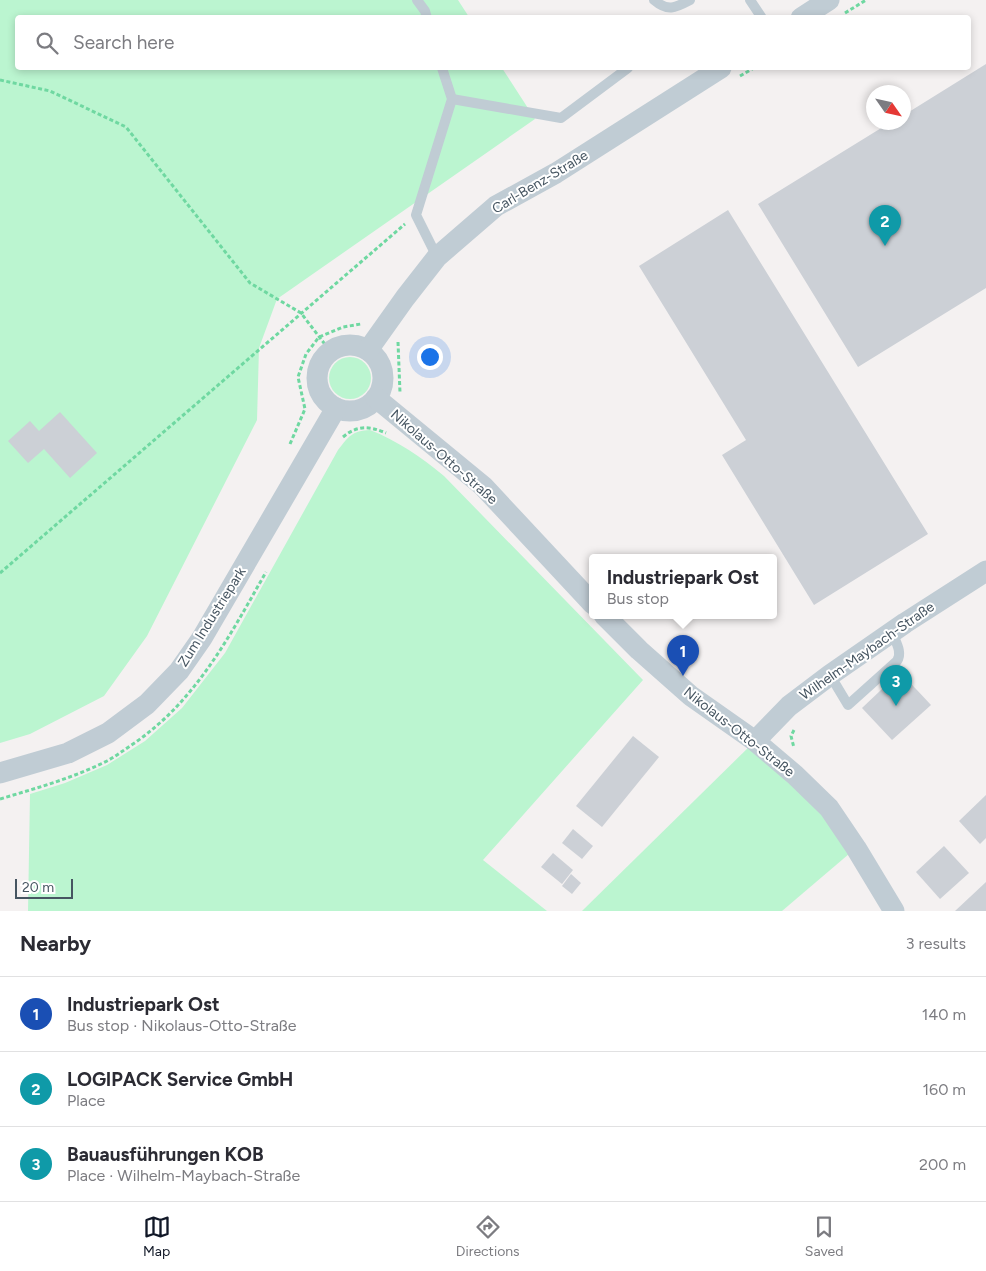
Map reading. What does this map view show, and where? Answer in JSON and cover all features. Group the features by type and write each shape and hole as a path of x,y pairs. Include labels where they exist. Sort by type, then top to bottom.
{"street":[{"path":"805,15 830,0"},
{"name":"Carl-Benz-Straße","path":"368,350 437,257 496,206 729,73"},
{"path":"324,344 361,346 368,350 374,355 382,368 383,404 350,411 336,408 329,404 320,392 316,378 324,344"},
{"name":"Nikolaus-Otto-Straße","path":"383,404 483,486 589,600"},
{"name":"Zum Industriepark","path":"0,773 68,753 108,733 147,704 179,671 202,638 336,408"},
{"name":"Wilhelm-Maybach-Straße","path":"755,741 789,706 830,675 986,571"},
{"name":"Nikolaus-Otto-Straße","path":"608,619 639,650 691,696 755,741 795,775 829,808 894,911"}],"lane":[{"path":"417,0 426,15"},
{"path":"654,0 660,5 674,8 690,0"},
{"path":"750,0 760,15"},
{"path":"437,257 416,215 452,98 443,70"},
{"path":"452,98 561,118 625,70"},
{"path":"830,675 848,705 897,662 900,657 899,651 892,632"}],"path":[{"path":"843,15 866,0"},
{"path":"729,73 744,70"},
{"path":"0,80 50,91 126,128 250,283 301,313 324,344"},
{"path":"0,573 416,215"},
{"path":"288,449 305,409 298,377 306,354 324,344 343,327 363,324 383,329 398,339 401,391 383,404 377,429"}],"green space":[{"path":"0,0 458,0 468,15 15,15 15,70 503,70 535,119 277,299 259,348 257,420 147,636 104,696 30,734 0,743"},
{"path":"350,357 365,363 371,378 365,393 350,399 335,393 329,378 335,363"},
{"path":"370,430 409,450 444,476 643,680 483,860 547,911 28,911 30,794 65,783 107,765 145,741 182,708 225,653 338,450 351,435"},
{"path":"755,741 856,848 782,911 582,911"}],"building":[{"path":"986,64 986,288 858,367 758,204 878,130 911,130 911,111"},
{"path":"728,210 928,534 814,605 722,455 746,440 639,266"},
{"path":"60,412 97,453 70,478 44,449 28,463 8,441 30,421 39,431"},
{"path":"900,672 931,705 892,740 862,708"},
{"path":"633,736 659,757 602,827 576,806"},
{"path":"986,795 986,838 980,844 959,821"},
{"path":"573,829 593,846 582,859 562,843"},
{"path":"944,846 969,873 940,899 916,872"},
{"path":"553,853 573,870 562,884 541,867"},
{"path":"571,874 581,883 572,894 562,886"},
{"path":"986,882 986,911 955,911"}],"place":[{"name":"LOGIPACK Service GmbH","path":"885,246"},
{"name":"Industriepark Ost","path":"683,676"},
{"name":"Bauausführungen KOB","path":"896,706"}]}
